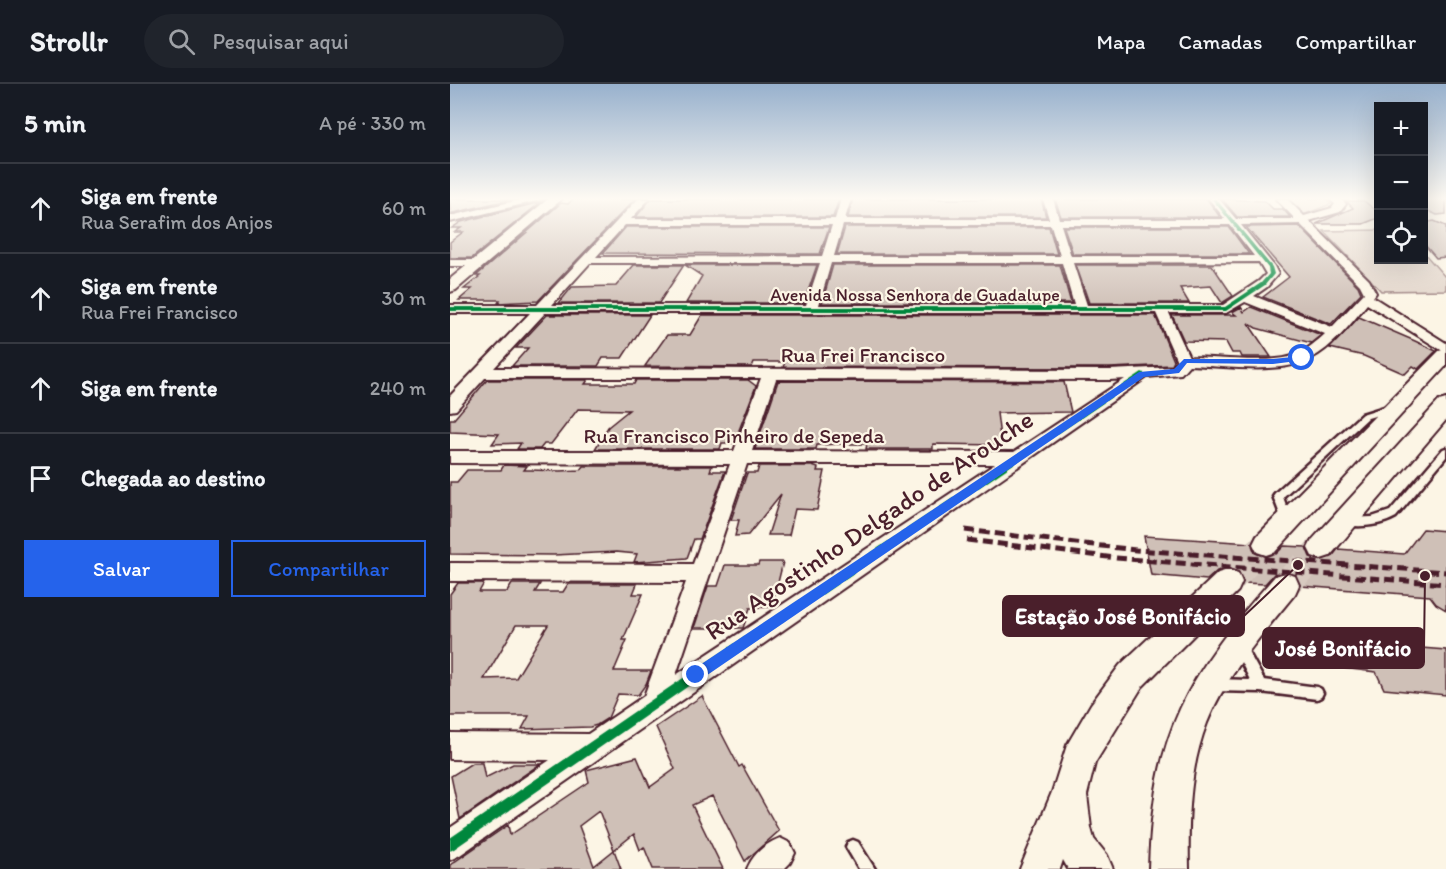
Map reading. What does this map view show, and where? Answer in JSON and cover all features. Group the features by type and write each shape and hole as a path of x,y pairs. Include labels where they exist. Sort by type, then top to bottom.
{"main road":[{"path":"450,287 512,236"},
{"path":"1266,544 1446,355"},
{"path":"1321,548 1446,406"},
{"path":"1040,869 1070,792 1079,757 1131,676 1228,582"},
{"path":"1150,869 1169,853 1175,781 1183,741 1208,685 1236,642 1285,585"},
{"path":"1070,792 1074,840 1080,856 1093,869"}],"street":[{"path":"450,406 610,236"},
{"path":"811,309 834,236"},
{"path":"1059,236 1082,310"},
{"path":"1243,236 1263,260"},
{"path":"1161,310 1184,361 1291,361 1302,358 1333,332 1370,293 1365,283 1317,236"},
{"path":"588,260 1263,260"},
{"name":"Avenida Nossa Senhora de Guadalupe","path":"450,309 1226,309 1269,279 1272,274 1263,260"},
{"path":"450,263 479,263"},
{"path":"1245,297 1333,332"},
{"path":"1366,298 1446,350"},
{"name":"Rua Frei Francisco","path":"480,373 1142,374 1176,371 1181,368 1184,361"},
{"name":"Rua Agostinho Delgado de Arouche","path":"450,845 1142,374"},
{"path":"653,705 770,375"},
{"name":"Rua Francisco Pinheiro de Sepeda","path":"450,457 1018,458"},
{"path":"450,572 700,573"},
{"path":"450,746 592,747"}],"lane":[{"path":"1344,522 1370,522 1394,514 1446,451"},
{"path":"1236,642 1260,686"},
{"path":"1208,685 1260,686 1317,693"},
{"path":"853,847 867,869"}],"shaded area":[{"path":"1328,236 1374,236 1374,264 1428,264 1428,258 1446,278 1446,290 1381,291"}],"building":[{"path":"458,236 500,236 472,258 450,258 450,242"},
{"path":"523,236 600,236 538,301 498,303 500,300 459,300 472,289 464,289 480,276 476,276"},
{"path":"618,236 826,236 820,254 603,253"},
{"path":"842,236 1052,236 1057,254 837,254"},
{"path":"1067,236 1235,236 1249,254 1073,254"},
{"path":"1253,236 1308,236 1358,286 1361,293 1331,324 1263,297 1289,277"},
{"path":"1428,236 1446,236 1446,257 1436,258 1428,249"},
{"path":"634,265 684,265 659,303 559,303 572,287 616,286"},
{"path":"685,265 817,265 804,303 686,303 702,276"},
{"path":"833,265 1060,265 1071,303 822,303"},
{"path":"1076,265 1212,265 1233,296 1222,303 1211,286 1180,288 1189,303 1089,303"},
{"path":"1241,307 1244,312 1251,307 1321,335 1311,343 1256,328 1248,323 1271,357 1242,357 1240,353 1232,353 1226,342 1184,341 1172,315 1236,315 1232,312"},
{"path":"547,315 650,315 622,358 603,358 598,366 512,366 528,348 516,348"},
{"path":"702,315 1155,315 1174,361 1172,365 1110,368 783,367 785,362 754,362 752,367 645,366 667,335 690,335"},
{"path":"1359,317 1436,351 1418,369 1413,366 1405,374 1364,356 1330,348"},
{"path":"487,380 588,380 585,384 634,384 636,380 748,380 756,386 734,443 722,443 720,449 595,449 608,427 629,410 578,409 551,444 544,444 540,449 517,449 521,443 492,444 499,434 450,432 450,419 454,419"},
{"path":"778,381 1064,382 1071,412 997,413 1001,445 933,444 933,449 866,449 867,444 842,444 817,445 816,449 755,449"},
{"path":"504,465 527,466 524,470 560,471 581,470 584,466 712,466 710,471 725,471 700,539 694,539 687,558 634,562 637,554 616,552 554,555 450,554 450,482 457,482 467,470 501,470"},
{"path":"759,466 812,466 818,468 817,471 825,471 817,510 795,509 789,535 768,535 781,494 748,535 735,536 739,520 731,520 747,473 757,473"},
{"path":"1423,529 1446,531 1446,610 1436,604 1430,596 1301,586 1297,575 1286,571 1274,574 1265,584 1244,583 1240,572 1229,568 1217,571 1207,580 1151,575 1144,536 1251,543 1255,553 1265,557 1276,554 1284,546 1306,547 1310,557 1322,561 1332,557 1338,549 1404,554"},
{"path":"759,562 783,562 772,607 750,608 743,628 694,628 708,586 718,586 725,565 758,565"},
{"path":"458,583 484,583 479,592 507,592 512,584 540,584 535,592 563,592 568,584 637,584 633,594 643,594 623,640 627,640 614,671 651,671 646,684 638,695 618,694 608,718 590,727 522,729 529,716 450,716 450,594","holes":["516,625 548,625 516,678 484,679"]},
{"path":"1332,641 1446,650 1446,695 1384,689 1376,672 1342,668"},
{"path":"702,696 739,767 742,765 779,831 745,861 712,796 692,805 723,869 653,869 644,847 640,850 634,834 614,850 621,869 450,869 450,865 508,825 510,835 589,782 586,770 637,757 650,787 675,769 656,727","holes":["599,811 614,850 594,866 579,826"]},
{"path":"472,763 482,763 485,778 513,764 540,764 460,819 451,776"}],"tunnel":[{"path":"1228,582 1266,544"},
{"path":"1285,585 1321,548"}],"railway":[{"path":"965,530 1136,550 1446,572"},
{"path":"967,540 1116,558 1446,584"}],"cycle path":[{"path":"450,309 1226,309 1263,284 1272,274 1270,268 1244,236"},
{"path":"450,845 696,675 1142,374"}],"place":[{"name":"Estação José Bonifácio","path":"1298,565"},
{"name":"José Bonifácio","path":"1425,576"}],"route":[{"path":"696,675 1142,374 1176,371 1181,368 1184,361 1273,362 1302,358"}]}
